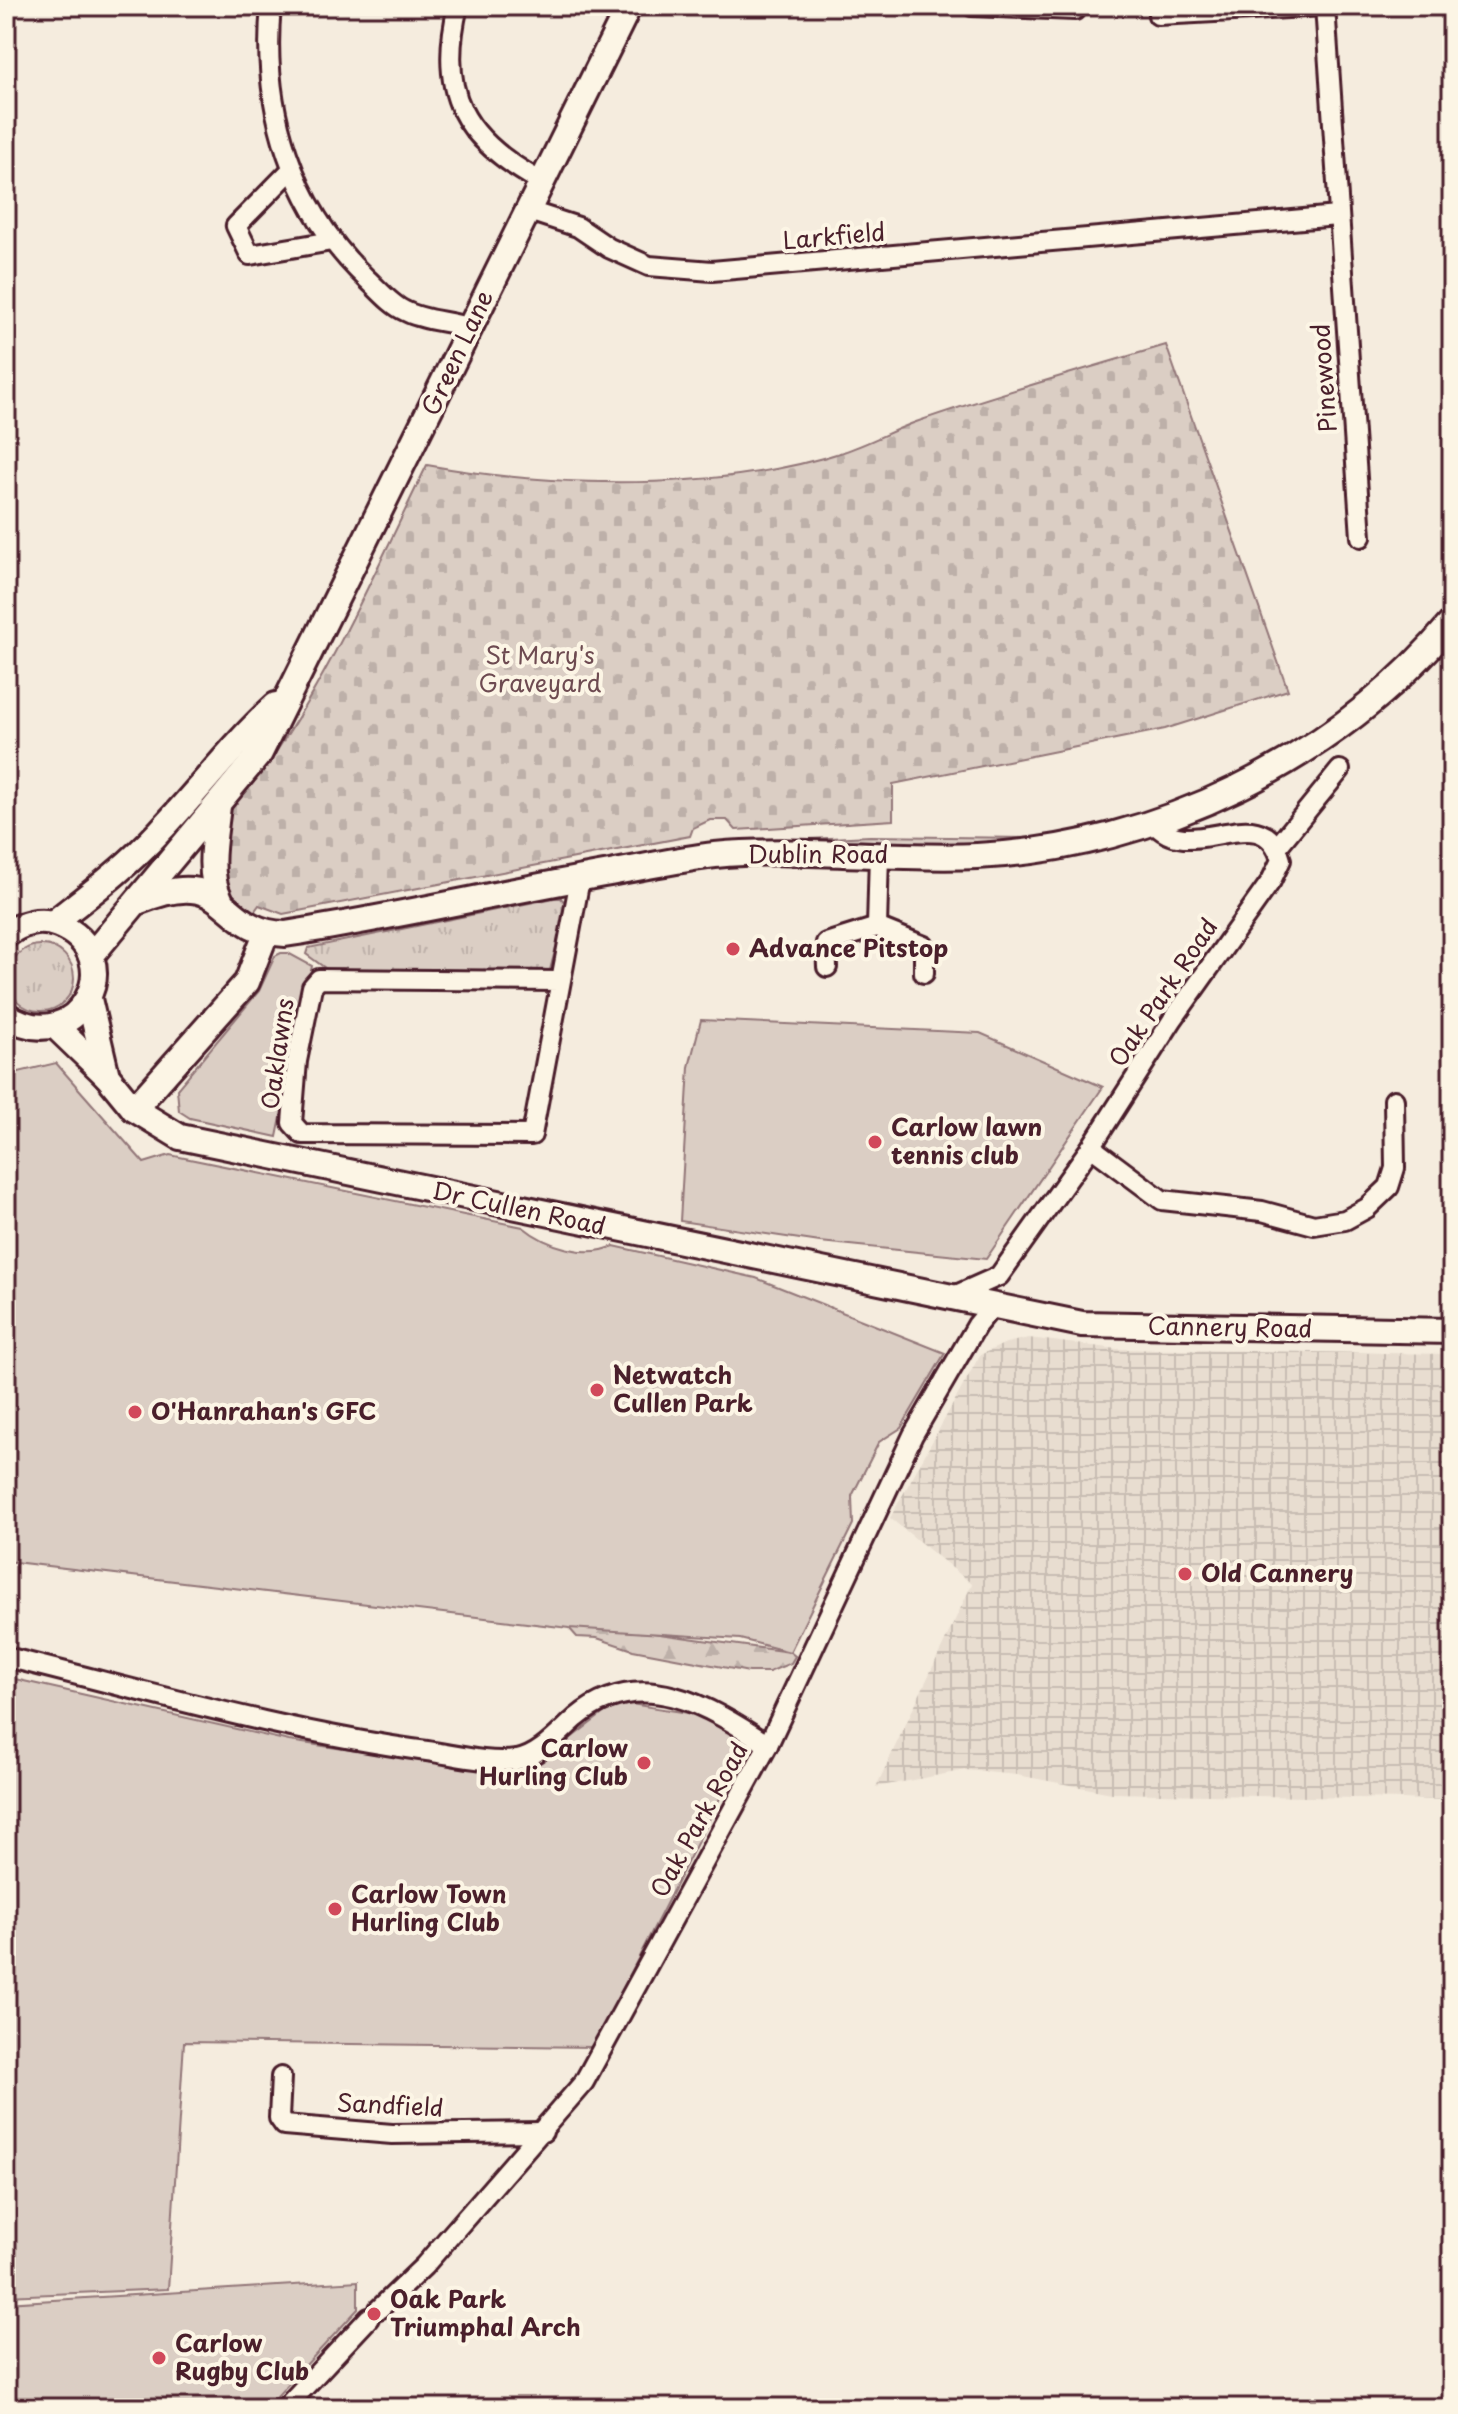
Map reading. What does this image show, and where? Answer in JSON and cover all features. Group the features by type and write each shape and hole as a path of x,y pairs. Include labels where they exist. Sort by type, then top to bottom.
{"main road":[{"name":"Green Lane","path":"284,698 306,664 540,181 629,6"},
{"name":"Dublin Road","path":"266,933 317,929 714,856 795,852 1026,853 1154,823 1264,772 1356,717 1424,656 1452,622"},
{"path":"91,956 140,901 260,753 284,698"},
{"path":"53,923 104,884 148,843 236,741 284,698"},
{"path":"218,806 213,850 218,895"},
{"path":"134,1109 247,982 266,933 251,928 218,895 148,843"},
{"path":"140,901 168,889 191,888 218,895"},
{"path":"6,935 23,924 53,923 82,941 91,956 94,970 89,999 107,1076"},
{"path":"6,1015 38,1028 55,1026 69,1020 89,999"},
{"name":"Dr Cullen Road","path":"55,1026 107,1076 134,1109 180,1137 835,1275 954,1296 1001,1309"},
{"name":"Cannery Road","path":"1001,1309 1082,1324 1452,1331"}],"street":[{"path":"271,6 272,99 292,169 332,241 353,265 405,311 470,328"},
{"path":"458,6 448,47 458,102 488,148 540,181"},
{"path":"972,6 1075,10"},
{"name":"Pinewood","path":"1158,15 1325,6 1361,537"},
{"path":"292,169 236,226 250,255 332,241"},
{"name":"Larkfield","path":"526,210 578,227 609,248 649,266 712,271 1337,216"},
{"path":"1154,823 1164,835 1182,841 1248,830 1267,836 1278,846 1340,770"},
{"name":"Oak Park Road","path":"999,1276 1091,1147 1173,1019 1271,881 1281,860 1278,846"},
{"path":"877,927 879,854"},
{"name":"Oaklawns","path":"559,981 319,979 312,987 297,1061 292,1123 302,1134 532,1135 580,879"},
{"path":"827,967 826,943 877,927 924,946 924,973"},
{"path":"1091,1147 1162,1200 1262,1211 1314,1225 1345,1220 1367,1208 1389,1187 1395,1168 1394,1100"},
{"path":"954,1296 999,1276 1001,1309"},
{"name":"Oak Park Road","path":"285,2408 424,2266 584,2082 768,1745 913,1435 977,1325 1001,1309"},
{"path":"6,1657 377,1744 500,1761 534,1754 589,1707 615,1693 684,1699 714,1709 768,1745"},
{"name":"Sandfield","path":"281,2077 279,2118 284,2125 392,2134 543,2132"}],"shaded area":[{"path":"1029,1338 1117,1349 1452,1354 1452,1800 1112,1793 1017,1775 966,1770 876,1787 972,1584 890,1518 980,1355 1006,1343"}],"green space":[{"name":"St Mary's Graveyard","path":"1166,345 1288,690 1165,729 893,784 893,820 736,830 727,820 710,820 693,828 690,836 283,914 259,905 254,912 232,894 226,884 221,852 228,814 274,755 317,685 427,465 476,473 582,482 691,480 744,474 843,452 947,411"},
{"path":"870,836 1037,838 988,847 748,842"},
{"path":"561,898 567,905 550,970 542,974 332,973 306,954 308,948"},
{"path":"41,945 54,948 64,955 71,965 74,978 71,991 64,1001 54,1008 41,1011 28,1008 18,1001 11,991 8,978 11,965 18,955 28,948"},
{"path":"288,953 312,966 277,1137 190,1118 179,1111 177,1089 259,991 275,956"},
{"name":"Carlow lawn tennis club","path":"701,1020 980,1033 1103,1087 986,1259 820,1242 680,1221 689,1067"},
{"name":"Netwatch Cullen Park","path":"56,1063 144,1163 170,1155 523,1227 543,1240 579,1251 603,1250 614,1246 756,1278 945,1353 901,1428 879,1442 852,1496 853,1524 790,1652 740,1639 569,1628 6,1561 6,1075"},
{"path":"580,1623 790,1652 795,1656 791,1663 769,1672 749,1672 633,1650 597,1638 577,1637 569,1628"},
{"name":"Carlow Town Hurling Club","path":"6,1677 289,1741 523,1775 618,1702 695,1714 736,1735 740,1759 593,2047 184,2042 168,2289 6,2296"},
{"name":"Carlow Rugby Club","path":"358,2281 358,2309 266,2408 6,2408 6,2303"}],"place":[{"name":"Advance Pitstop","path":"733,949"},
{"name":"Carlow lawn tennis club","path":"875,1142"},
{"name":"Netwatch Cullen Park","path":"597,1390"},
{"name":"O'Hanrahan's GFC","path":"135,1412"},
{"name":"Old Cannery","path":"1185,1574"},
{"name":"Carlow Hurling Club","path":"644,1763"},
{"name":"Carlow Town Hurling Club","path":"335,1909"},
{"name":"Oak Park Triumphal Arch","path":"374,2314"},
{"name":"Carlow Rugby Club","path":"159,2358"}]}
